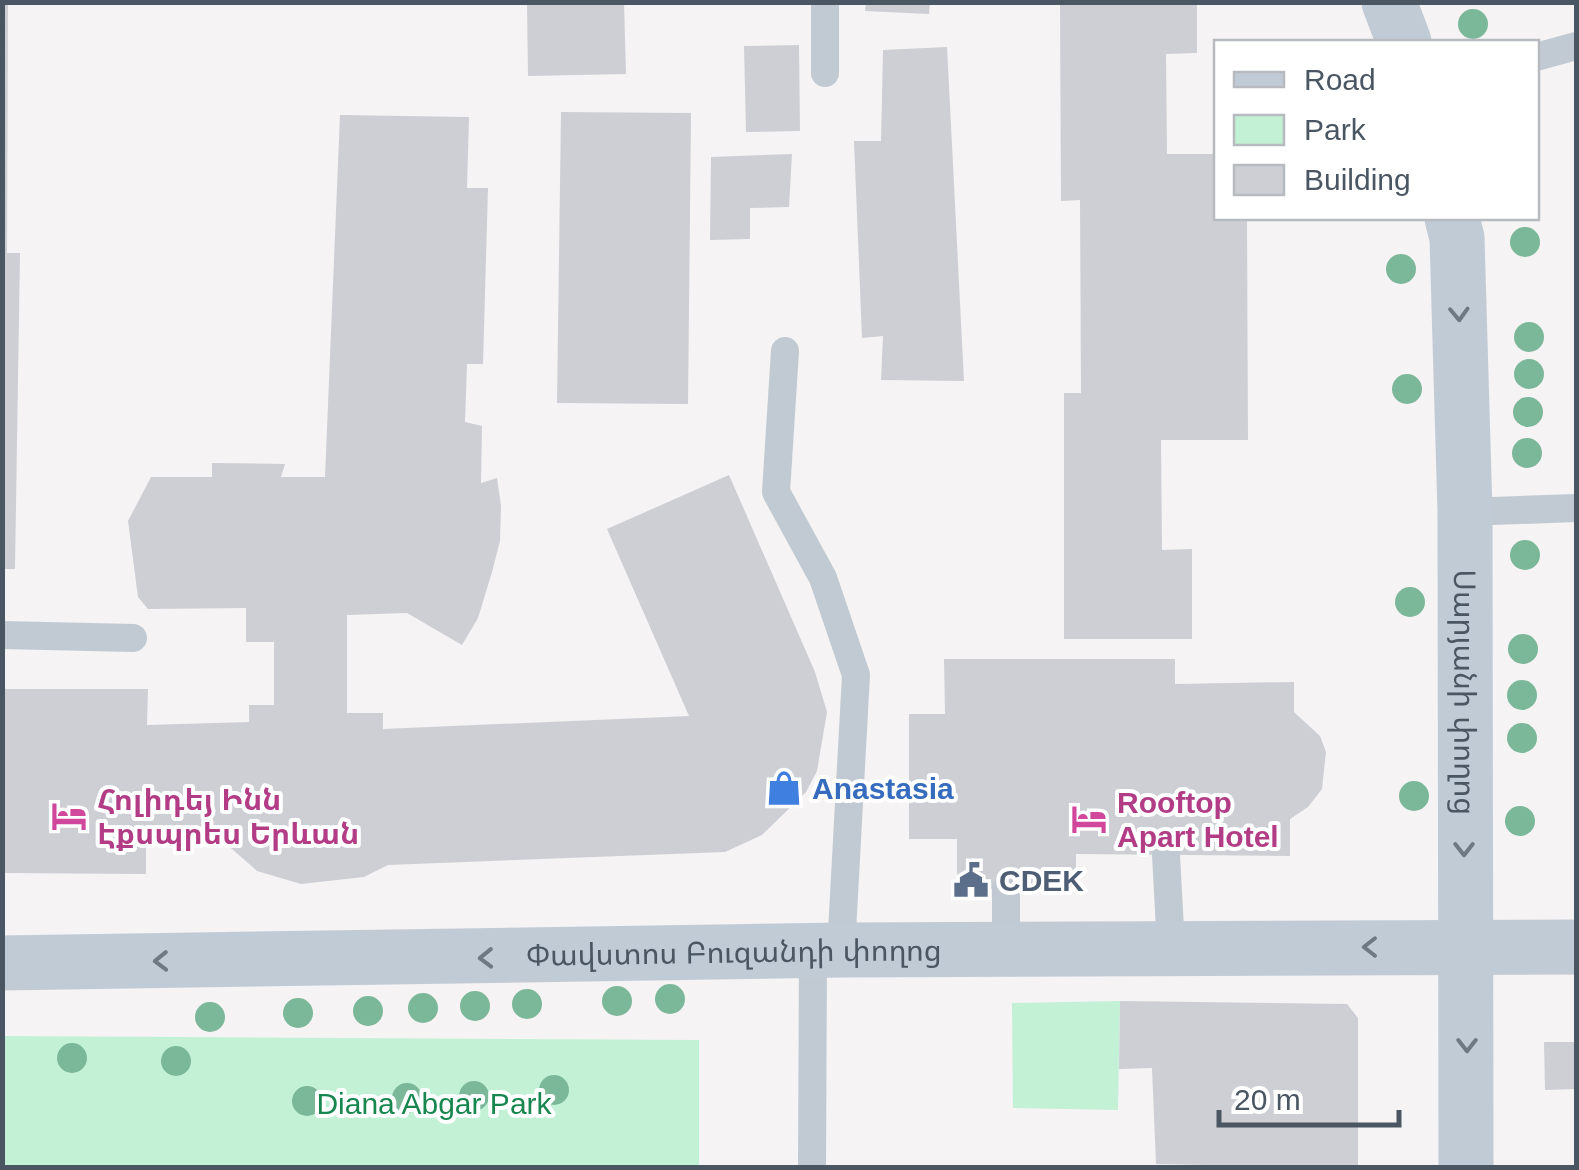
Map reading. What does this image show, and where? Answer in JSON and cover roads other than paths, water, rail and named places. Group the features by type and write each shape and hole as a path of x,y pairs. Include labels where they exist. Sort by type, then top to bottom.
{"street":[{"path":"1389,2 1403,40"},
{"name":"Սարյանի փողոց","path":"1452,220 1465,512 1466,1168"},
{"name":"Փավստոս Բուզանդի փողոց","path":"2,963 1171,948 1576,947"}],"lane":[{"path":"824,73 826,2"},
{"path":"1539,55 1576,46"},
{"path":"786,351 776,492 823,578 856,675 827,952 812,1168"},
{"path":"1465,512 1576,508"},
{"path":"2,634 134,638"},
{"path":"1166,855 1171,948"},
{"path":"1006,889 1006,950"}],"place":[{"name":"Anastasia","path":"784,788"},
{"name":"Հոլիդեյ Ինն Էքսպրես Երևան","path":"69,816"},
{"name":"Rooftop Apart Hotel","path":"1089,819"},
{"name":"CDEK","path":"971,880"}],"park label":[{"name":"Diana Abgar Park","path":"434,1103"}]}
